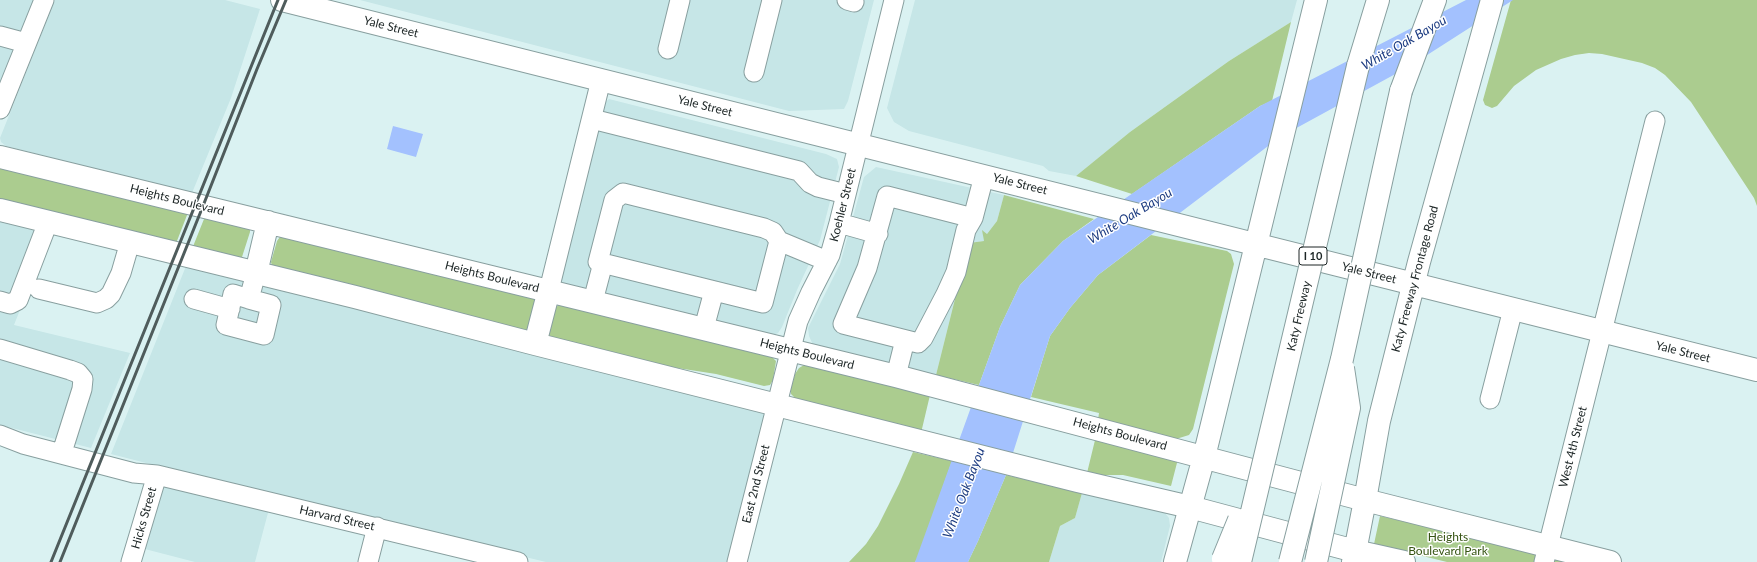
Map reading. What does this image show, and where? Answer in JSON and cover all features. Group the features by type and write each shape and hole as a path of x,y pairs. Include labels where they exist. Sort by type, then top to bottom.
{"main road":[{"name":"Yale Street","path":"282,0 858,145 1221,234 1256,245 1757,370"},
{"path":"1175,562 1204,457 1316,0"},
{"path":"1358,66 1364,0"},
{"name":"Katy Freeway","path":"1228,561 1268,446 1358,66 1378,0"},
{"path":"1290,562 1342,359 1401,91 1427,0"},
{"path":"1401,91 1435,0"},
{"name":"Katy Freeway Frontage Road","path":"1354,556 1366,500 1379,421 1413,284 1492,0"},
{"name":"Heights Boulevard","path":"0,157 933,385 1366,500 1546,554 1610,562"},
{"path":"0,210 256,273 1078,481 1190,507 1354,556 1404,562"},
{"path":"256,273 268,222"},
{"path":"535,344 549,290"},
{"path":"1316,562 1350,408 1342,359"}],"street":[{"path":"0,109 44,0"},
{"path":"668,50 680,0"},
{"path":"754,72 772,0"},
{"name":"Koehler Street","path":"776,405 798,322 811,292 827,262 839,223 894,0"},
{"path":"0,36 26,43"},
{"path":"549,290 601,80"},
{"path":"592,119 799,172 810,183 818,187 846,194"},
{"name":"West 4th Street","path":"1546,554 1655,121"},
{"path":"973,218 887,196 878,234 867,268 843,324 912,341 923,338 956,272 966,230 973,218 984,176"},
{"path":"780,241 763,303 598,262 614,200 623,193 764,228 773,232 780,241 827,262"},
{"path":"5,302 18,300 48,222"},
{"path":"839,223 878,234"},
{"path":"39,289 97,303 106,299 111,294 121,273 130,242"},
{"path":"593,301 603,263"},
{"path":"249,299 256,273"},
{"path":"704,328 714,291"},
{"path":"233,294 249,299 271,304 264,335 226,325 233,294"},
{"path":"194,299 230,309"},
{"path":"1490,399 1513,309"},
{"path":"896,376 912,341"},
{"path":"0,349 70,370 78,373 83,379 82,389 64,446"},
{"name":"East 2nd Street","path":"737,562 776,405"},
{"name":"Harvard Street","path":"2,435 25,435 136,464 157,475"},
{"name":"Harvard Street","path":"2,435 23,444 134,473 157,475 518,562"},
{"name":"Hicks Street","path":"131,562 157,475"},
{"path":"368,562 377,527"}],"shaded area":[{"path":"0,0 35,0 0,86"},
{"path":"55,0 225,0 260,9 231,98 192,193 6,146 1,142 0,138"},
{"path":"360,0 874,0 848,101 844,109 789,111"},
{"path":"915,0 1297,0 1291,22 1229,61 1130,132 1076,176 1049,171 1043,166 909,131 894,122 887,108"},
{"path":"609,99 826,154 837,159 839,167 820,240 778,333 771,336 565,284 561,281 561,275 602,105"},
{"path":"876,167 1004,195 997,221 987,234 983,231 984,241 969,243 936,375 827,352 814,347 809,336 808,328 840,264 864,177"},
{"path":"0,219 51,231 14,325 130,353 91,448 0,425"},
{"path":"186,266 764,411 765,415 729,562 546,562 310,505 111,454"},
{"path":"170,486 269,509 255,562 195,562 141,548 160,493 164,488"},
{"path":"1082,493 1158,508 1165,513 1169,518 1170,526 1161,562 1049,562 1060,526 1075,518"}],"green space":[{"path":"1511,0 1757,0 1757,206 1754,198 1691,102 1665,75 1655,68 1642,63 1602,54 1589,53 1575,55 1561,59 1536,70 1514,86 1497,106 1492,108 1485,105 1483,100"},
{"path":"1291,22 1272,101 1260,106 1132,194 1076,176 1130,132 1229,61"},
{"path":"0,164 189,210 175,246 0,201"},
{"path":"1004,195 1094,219 1063,241 1020,285 1000,327 979,385 936,375 969,243 984,241 982,230 987,234 997,221"},
{"path":"206,214 250,229 242,257 237,260 192,249"},
{"path":"282,234 536,299 529,330 526,331 272,266 271,262 277,241"},
{"path":"1151,235 1227,251 1231,254 1234,264 1193,429 1189,435 1176,439 1098,420 1099,413 1031,397 1050,336 1070,308 1098,275"},
{"path":"560,304 756,352 773,358 776,361 773,380 770,385 764,386 716,374 658,365 550,337 548,335 555,308"},
{"path":"804,365 930,395 921,433 795,398 791,394 791,388 795,374 799,368"},
{"path":"1096,436 1178,459 1171,486 1123,475 1098,475 1087,473"},
{"path":"913,452 952,461 918,558 915,562 849,562 866,544 878,526"},
{"path":"1006,475 1082,493 1075,518 1060,526 1049,562 968,562"},
{"name":"Heights Boulevard Park","path":"1380,516 1596,562 1447,562 1374,544"}],"water":[{"name":"White Oak Bayou","path":"1466,0 1513,0 1410,66 1280,137 1098,275 1070,308 1050,336 1006,475 968,562 915,562 1000,327 1020,285 1063,241 1260,106"},
{"path":"393,126 423,134 416,157 387,149"}],"railway":[{"path":"51,562 278,0"},
{"path":"60,562 286,0"}]}
